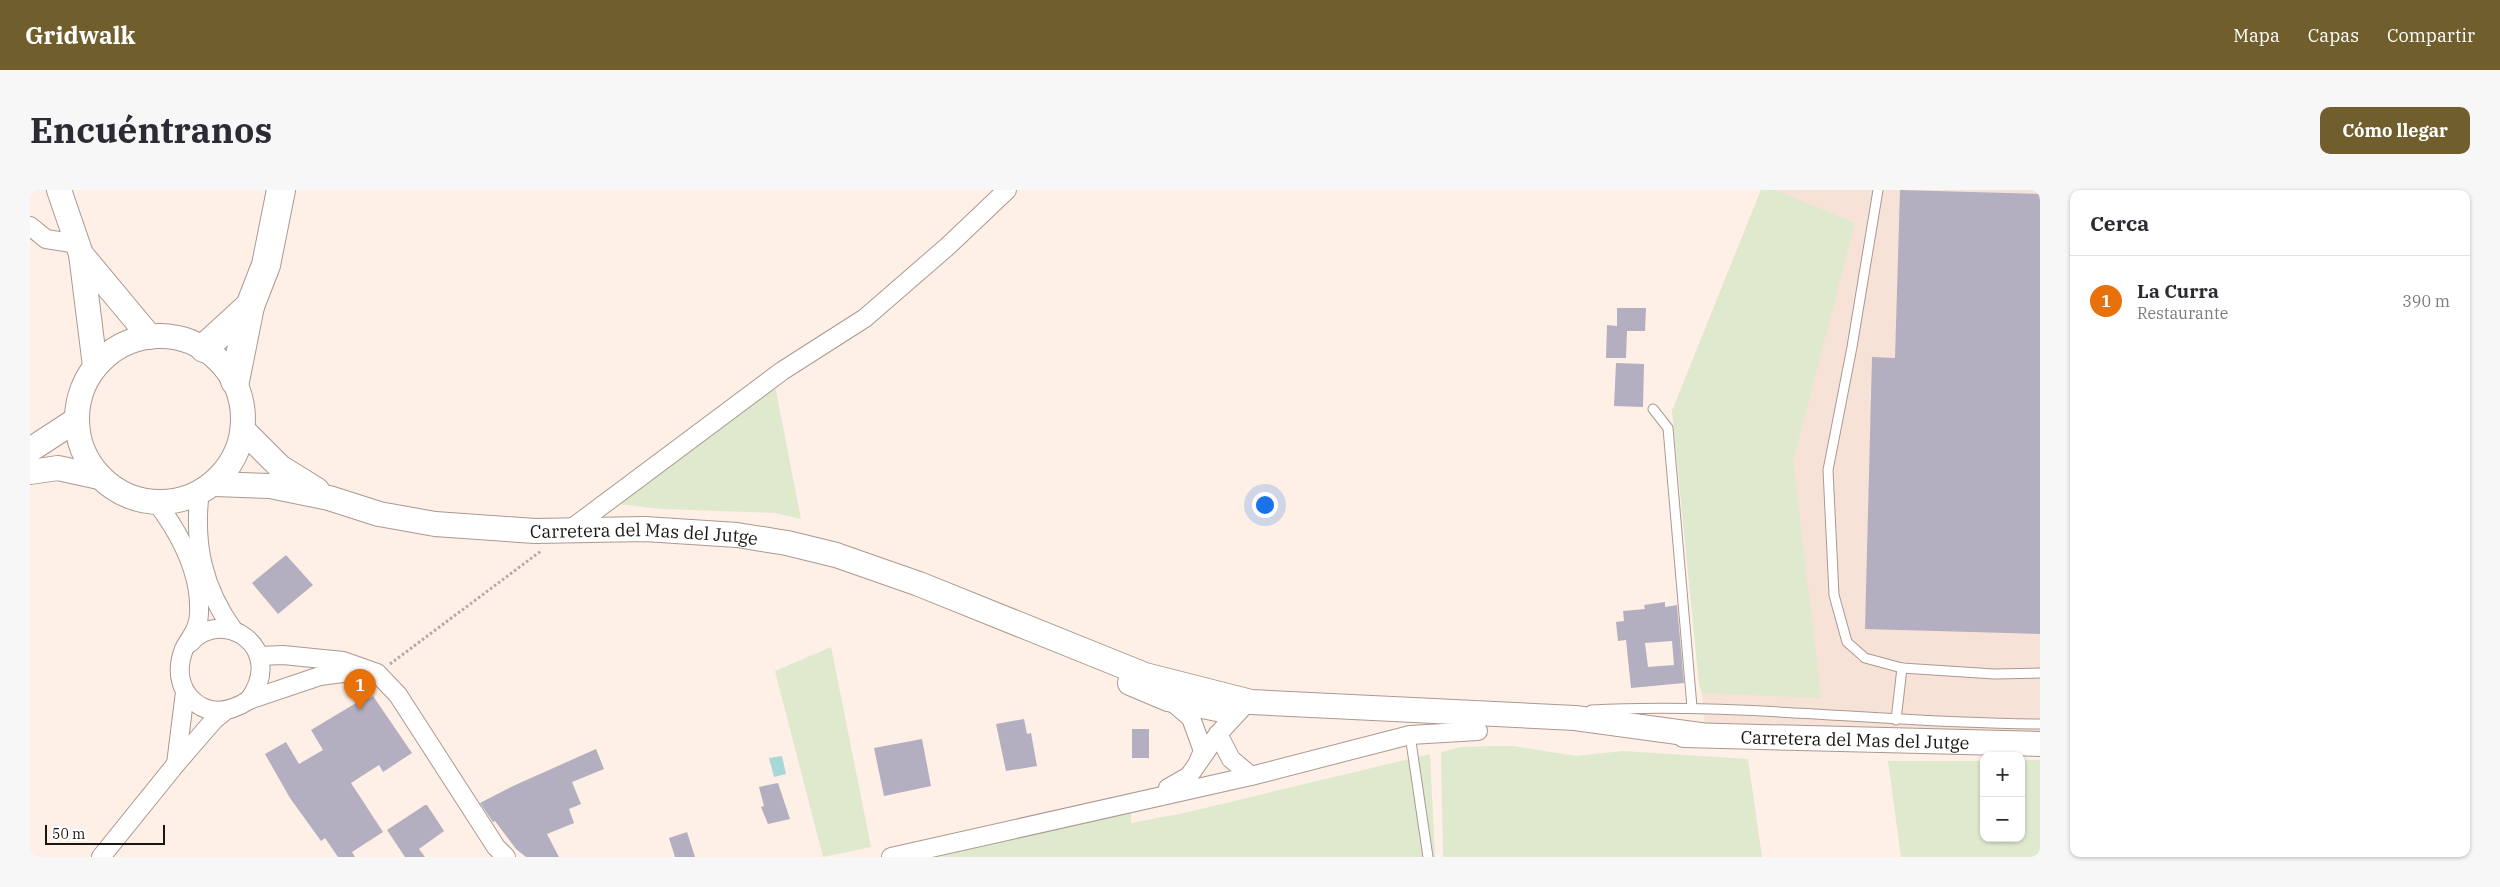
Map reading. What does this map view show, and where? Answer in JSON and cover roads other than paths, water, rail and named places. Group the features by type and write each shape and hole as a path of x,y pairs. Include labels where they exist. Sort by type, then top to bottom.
{"highway":[{"path":"235,381 250,306 266,265 279,195"},
{"path":"204,348 250,306"}],"street":[{"path":"59,190 80,249 95,366"},
{"path":"568,531 782,371 865,318 948,246 1007,190"},
{"path":"30,226 46,239 80,249 150,336"},
{"path":"150,336 177,338 204,348 217,358 235,381 242,401 243,430 233,461 207,488 183,500 148,502 122,494 99,477 81,449 76,420 81,391 95,366 122,345 150,336"},
{"path":"30,450 76,420"},
{"name":"Carretera del Mas del Jutge","path":"243,430 280,467 329,498"},
{"path":"30,472 58,468 99,477"},
{"name":"Carretera del Mas del Jutge","path":"207,488 270,486 329,498 379,514 435,524 568,531 645,529 737,535 786,542 836,555 952,598"},
{"path":"207,488 197,548 214,600 234,631 252,644 259,656 261,666 260,680 249,700"},
{"path":"156,502 180,538 198,591 198,625 184,649 179,666 180,681 185,692 195,703 206,709 225,711"},
{"path":"952,598 1063,653 1168,699 1191,718 1194,724 1203,751 1198,764"},
{"path":"952,598 1145,675 1244,708"},
{"path":"184,649 194,637 207,631 220,629 234,631"},
{"path":"259,656 283,654 342,661 371,672 398,695 496,847 506,857"},
{"path":"101,857 176,764 214,720 225,711 238,707 249,700 320,676 371,672"},
{"path":"176,764 185,692"},
{"path":"1168,699 1244,708"},
{"path":"1142,800 1179,783 1189,776 1218,734 1244,708"},
{"name":"Carretera del Mas del Jutge","path":"1244,708 1700,735 2040,744"},
{"path":"892,857 1251,776 1410,736 1478,723"},
{"path":"1218,734 1231,759 1251,776"}],"lane":[{"path":"1878,190 1852,347 1828,470 1834,595 1847,642 1865,658 1902,668 1994,674 2040,673"},
{"path":"1653,409 1668,428 1692,707"},
{"path":"1896,720 1902,668"},
{"path":"1478,723 1692,707 1896,720 2040,724"},
{"path":"1410,736 1428,857"}],"water":[{"path":"782,756 786,774 774,777 769,758"}],"place":[{"name":"La Curra","path":"360,710"}]}
